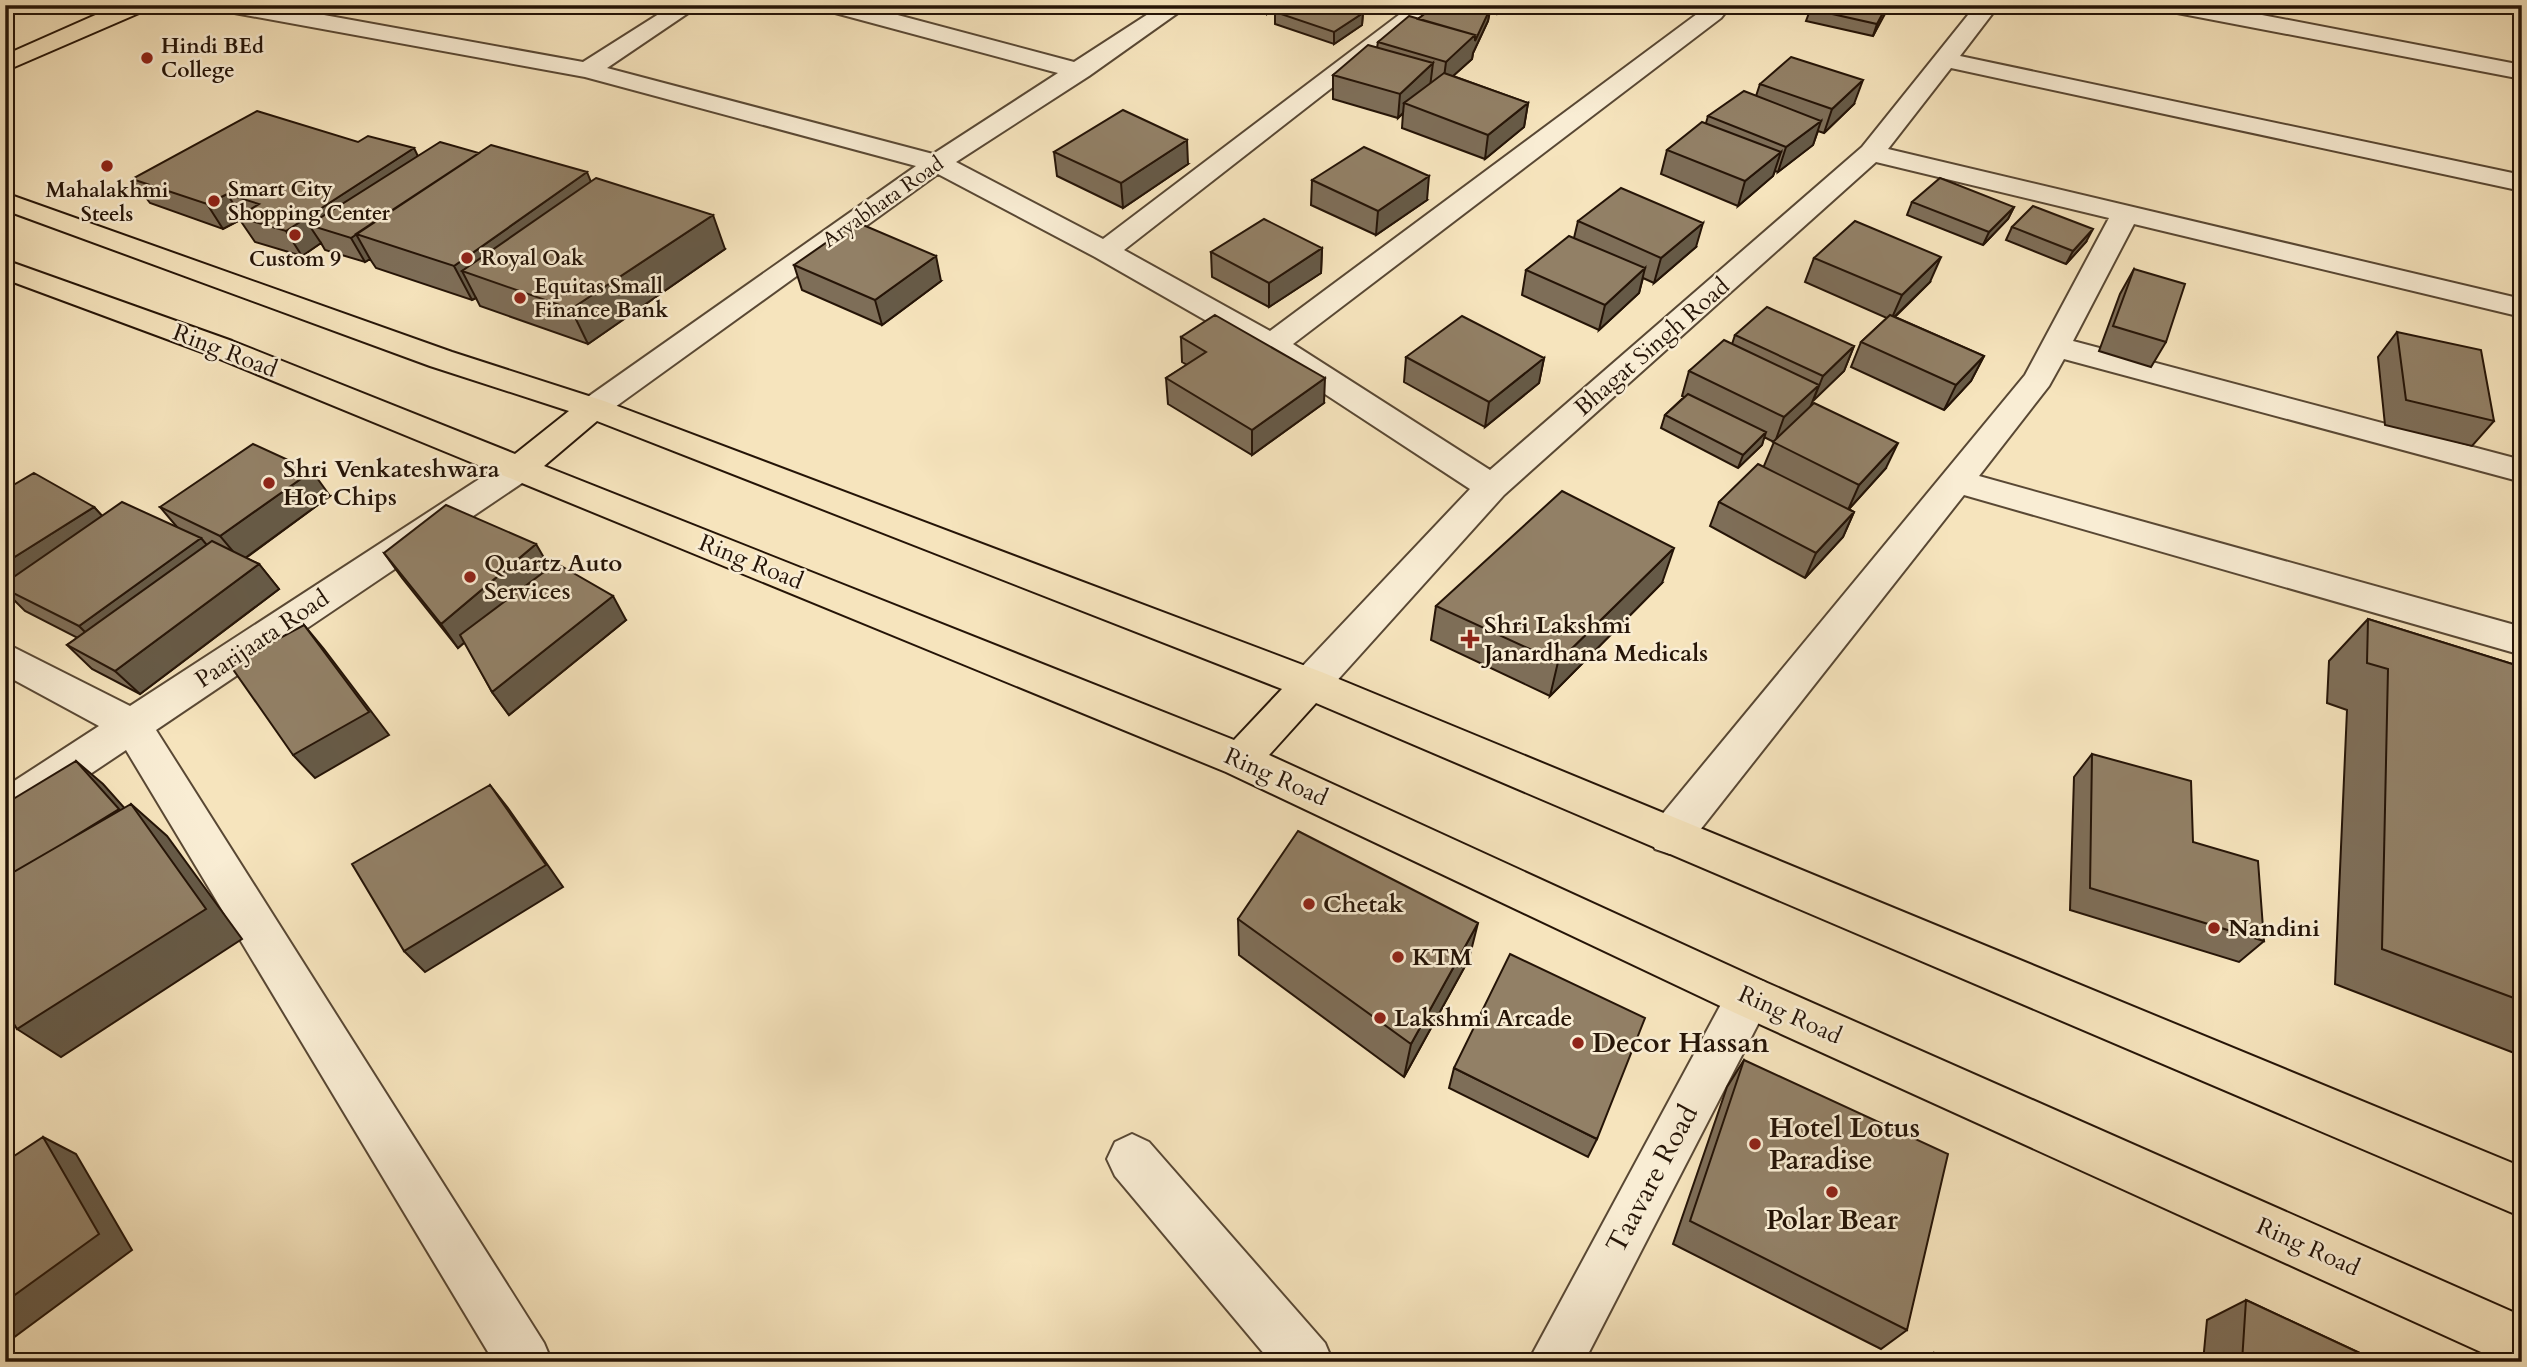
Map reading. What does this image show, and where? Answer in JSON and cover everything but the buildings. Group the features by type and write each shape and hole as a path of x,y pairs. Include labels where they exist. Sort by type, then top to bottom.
{"main road":[{"path":"5,40 85,5"},
{"path":"5,64 138,5"},
{"path":"5,201 441,359 593,408 1310,684 2522,1192"},
{"name":"Ring Road","path":"5,269 221,348 1240,760 1749,997 2522,1343"},
{"path":"519,469 593,408"},
{"path":"1240,760 1310,684"}],"street":[{"path":"229,5 587,70 937,163 1105,251 1272,345 1492,487"},
{"path":"832,5 1080,71"},
{"name":"Aryabhata Road","path":"593,408 937,163 1178,5"},
{"path":"1105,251 1427,5"},
{"name":"Bhagat Singh Road","path":"1310,684 1492,487 1871,153 1988,5"},
{"path":"2172,5 2522,72"},
{"path":"587,70 686,6"},
{"path":"1272,345 1713,13"},
{"path":"2483,65 2522,58"},
{"path":"1945,60 2522,183"},
{"path":"1871,153 2522,308"},
{"path":"1670,836 2038,379 2126,214"},
{"path":"2054,346 2522,471"},
{"name":"Paarijaata Road","path":"5,809 519,469"},
{"path":"1956,481 2522,641"},
{"path":"5,657 132,725 525,1362"},
{"name":"Taavare Road","path":"1555,1362 1749,997"},
{"path":"1132,1158 1306,1362"}],"place":[{"name":"Hindi BEd College","path":"147,58"},
{"name":"Mahalakhmi Steels","path":"107,166"},
{"name":"Smart City Shopping Center","path":"214,201"},
{"name":"Custom 9","path":"295,235"},
{"name":"Royal Oak","path":"467,258"},
{"name":"Equitas Small Finance Bank","path":"520,298"},
{"name":"Shri Venkateshwara Hot Chips","path":"269,483"},
{"name":"Quartz Auto Services","path":"470,577"},
{"name":"Shri Lakshmi Janardhana Medicals","path":"1470,639"},
{"name":"Chetak","path":"1309,904"},
{"name":"Nandini","path":"2214,928"},
{"name":"KTM","path":"1398,957"},
{"name":"Lakshmi Arcade","path":"1380,1018"},
{"name":"Decor Hassan","path":"1578,1043"},
{"name":"Hotel Lotus Paradise","path":"1755,1144"},
{"name":"Polar Bear","path":"1832,1192"}]}
